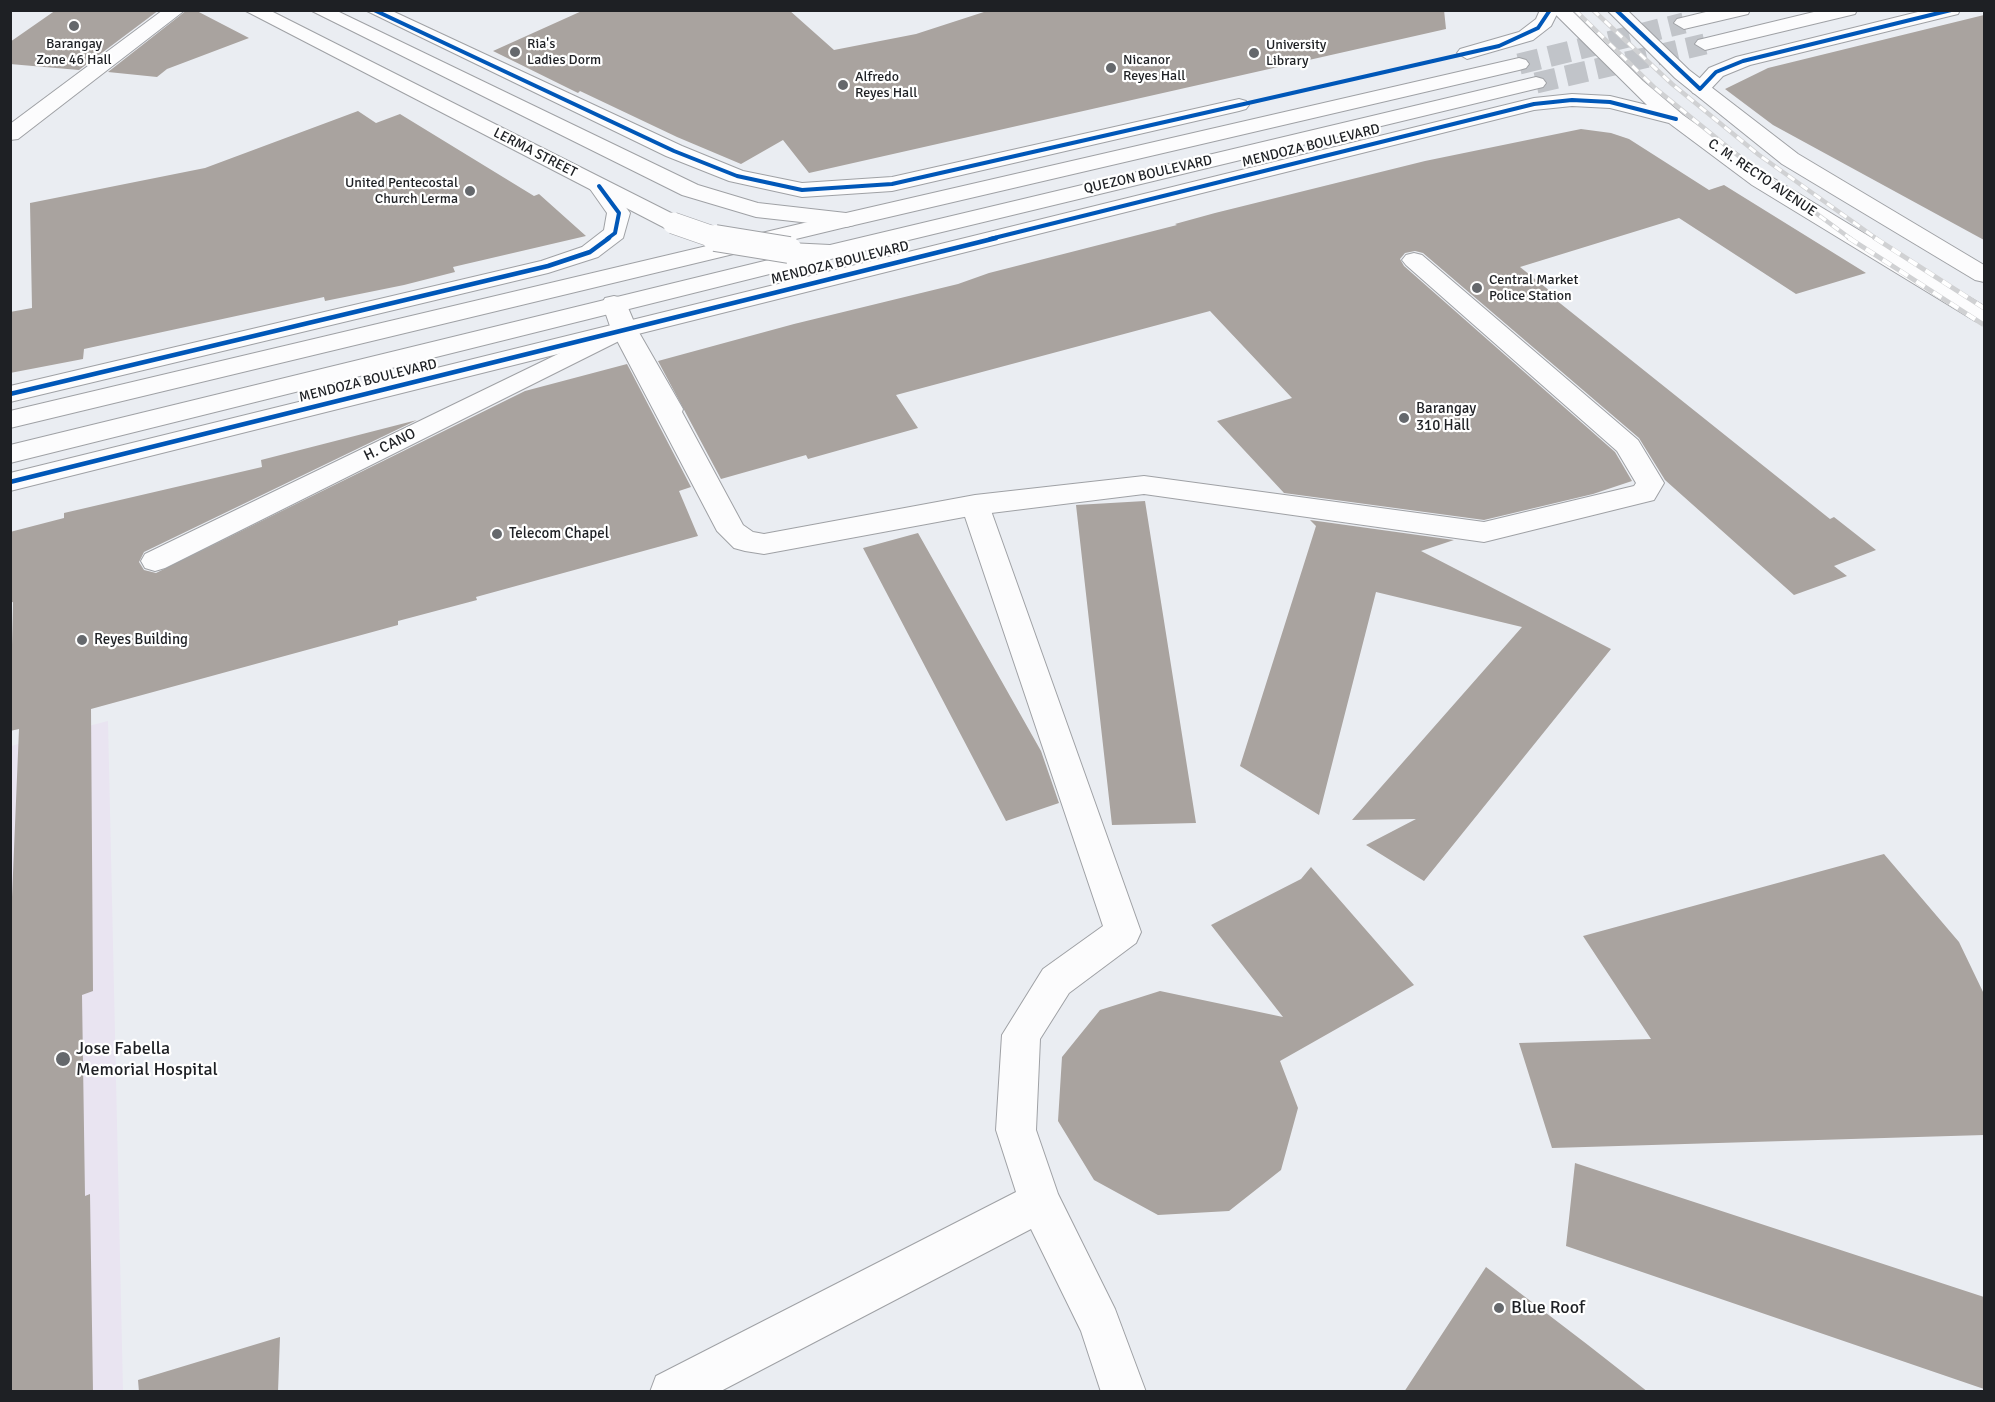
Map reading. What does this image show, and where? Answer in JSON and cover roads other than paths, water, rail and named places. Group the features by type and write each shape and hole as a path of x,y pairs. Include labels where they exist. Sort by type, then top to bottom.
{"main road":[{"path":"10,134 176,10"},
{"name":"LERMA STREET","path":"253,10 673,223 725,242 789,250 830,252"},
{"path":"319,10 690,190 756,210 846,220"},
{"path":"374,10 674,151 736,176 802,190 892,184 1499,46 1538,28 1550,10"},
{"name":"C. M. RECTO AVENUE","path":"1560,10 1636,85 1676,119 1760,180 1984,316"},
{"path":"1616,10 1700,89 1790,159 1984,275"},
{"path":"1684,23 1741,10"},
{"path":"1705,44 1848,10"},
{"path":"1700,89 1716,72 1743,61 1951,10"},
{"name":"QUEZON BOULEVARD","path":"846,220 1519,64"},
{"name":"QUEZON BOULEVARD","path":"830,252 1536,83"},
{"name":"MENDOZA BOULEVARD","path":"10,482 1534,104 1559,100 1596,101 1634,107 1676,119"},
{"path":"10,394 548,266 590,252 615,233 619,213 599,186"},
{"path":"10,420 846,220"},
{"name":"MENDOZA BOULEVARD","path":"10,454 614,303 830,252"},
{"path":"614,303 624,329 732,531 745,541 764,544 975,505 1144,485 1484,532 1644,493 1650,483 1628,446 1414,260"}],"lane":[{"name":"H. CANO","path":"155,561 624,329"},
{"path":"975,505 1123,932 1056,981 1022,1035 1016,1130 1040,1202 1100,1324 1124,1392"},
{"path":"672,1392 1040,1202"}],"tunnel":[{"path":"1519,64 1684,23"},
{"path":"1536,83 1705,44"}],"railway":[{"path":"1575,10 1655,88 1741,158 1851,239"},
{"path":"1593,10 1672,84 1759,155 1877,239"},
{"path":"1849,238 1984,325"},
{"path":"1875,238 1984,308"}],"place":[{"name":"Barangay Zone 46 Hall","path":"74,26"},
{"name":"Ria's Ladies Dorm","path":"515,52"},
{"name":"University Library","path":"1254,53"},
{"name":"Nicanor Reyes Hall","path":"1111,68"},
{"name":"Alfredo Reyes Hall","path":"843,85"},
{"name":"United Pentecostal Church Lerma","path":"470,191"},
{"name":"Central Market Police Station","path":"1477,288"},
{"name":"Barangay 310 Hall","path":"1404,418"},
{"name":"Telecom Chapel","path":"497,534"},
{"name":"Reyes Building","path":"82,640"},
{"name":"Jose Fabella Memorial Hospital","path":"63,1059"},
{"name":"Blue Roof","path":"1499,1308"}]}
